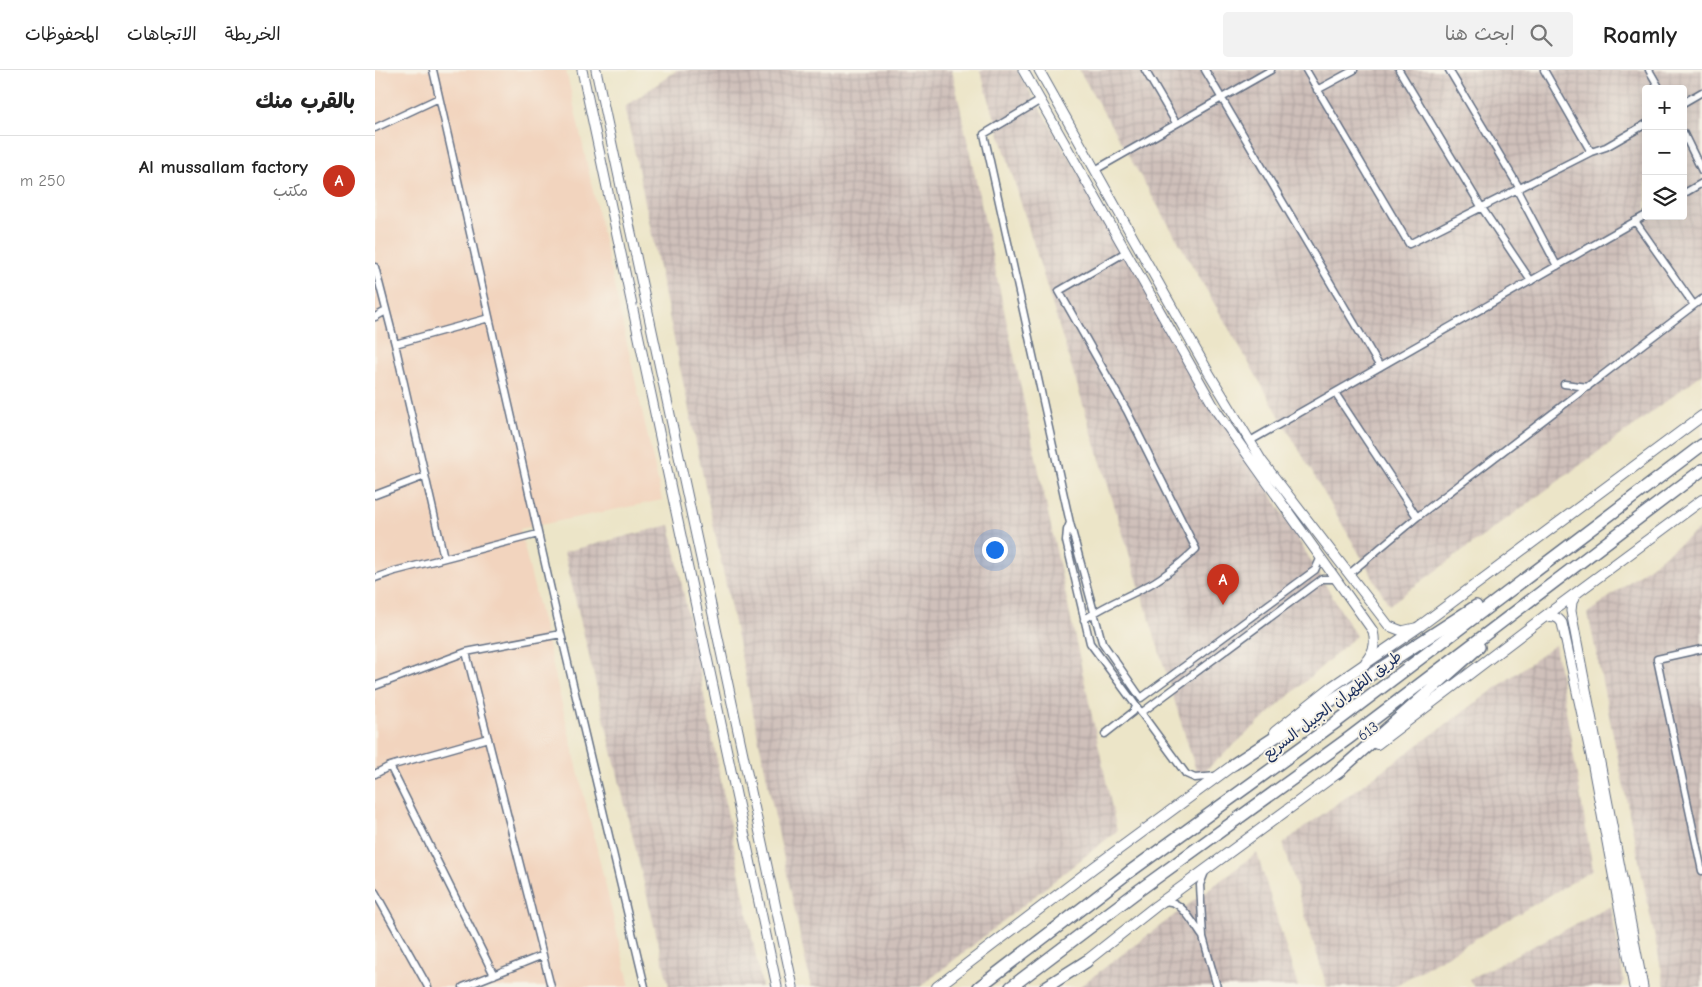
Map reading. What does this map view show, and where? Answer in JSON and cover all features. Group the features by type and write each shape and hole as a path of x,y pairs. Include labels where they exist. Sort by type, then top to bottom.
{"highway":[{"name":"طريق الظهران الجبيل السريع","path":"979,987 1129,873 1335,722 1702,445"},
{"name":"613","path":"1011,987 1138,891 1349,738 1702,470"},
{"path":"1234,764 1426,640 1589,529"},
{"path":"1337,774 1553,582"},
{"path":"1047,987 1087,961"}],"main road":[{"path":"937,987 1234,764 1333,686 1420,626 1702,416"},
{"name":"613","path":"1053,987 1155,906 1430,705 1544,617 1702,500"}],"street":[{"path":"433,70 561,634 645,987"},
{"path":"582,70 777,987"},
{"path":"597,70 793,987"},
{"path":"1023,70 1217,412 1373,631 1375,647 1371,655 1359,668"},
{"path":"1039,70 1209,373 1262,461 1389,626 1402,631 1420,626"},
{"path":"1145,70 1176,123"},
{"path":"1205,70 1379,367"},
{"path":"1095,170 1271,70"},
{"path":"1306,70 1409,244 1591,152 1605,147 1642,126"},
{"path":"1317,90 1354,70"},
{"path":"1399,70 1481,208 1531,281"},
{"path":"1449,70 1518,189 1557,266"},
{"path":"1544,70 1591,152"},
{"path":"1649,70 1658,85"},
{"path":"1687,100 1702,92"},
{"path":"375,128 439,98"},
{"path":"1041,100 984,134 1070,523 1102,642 1141,698"},
{"path":"1687,140 1702,171"},
{"path":"1687,192 1702,183"},
{"path":"1250,442 1642,217"},
{"path":"1635,221 1694,305"},
{"path":"1084,620 1094,612 1145,587 1197,548 1127,411 1059,291 1126,252"},
{"path":"375,267 395,344 444,558"},
{"path":"1349,574 1417,518 1702,299"},
{"path":"375,317 386,312"},
{"path":"395,344 489,318"},
{"path":"1564,384 1588,387"},
{"path":"1335,393 1417,518"},
{"path":"656,419 658,411 664,412 670,440 680,457"},
{"path":"375,495 425,476"},
{"path":"1070,523 1066,541 1090,643 1187,774 1195,778 1217,776"},
{"path":"375,578 395,571 538,534"},
{"path":"684,549 694,575 699,596 702,598 706,597 709,590"},
{"path":"1105,734 1133,712 1135,705 1141,698 1315,570 1320,559"},
{"path":"1141,713 1322,579 1335,579"},
{"path":"1577,593 1572,602 1571,612 1643,987"},
{"path":"1267,620 1272,602"},
{"path":"1544,617 1555,617 1562,623 1591,756 1634,987"},
{"path":"375,686 466,652 561,634"},
{"path":"1702,649 1657,659 1702,871"},
{"path":"466,652 551,987"},
{"path":"375,774 390,766 488,738"},
{"path":"390,766 494,975"},
{"path":"1694,835 1702,833"},
{"path":"1209,866 1204,872 1200,885 1203,937 1217,987"},
{"path":"375,892 428,987"},
{"path":"1155,906 1170,901 1179,905 1203,937"},
{"path":"463,987 543,955"}],"shaded area":[{"path":"375,70 566,70 662,500 520,529 630,987 375,987"},
{"path":"677,70 952,70 1117,831 920,987 811,987 625,107"},
{"path":"980,70 1017,70 1356,636 1198,777"},
{"path":"1079,70 1702,70 1702,374 1389,605"},
{"path":"670,525 762,987 669,987 564,552"},
{"path":"1702,527 1702,987 1665,987 1588,613"},
{"path":"1555,645 1593,870 1393,987 1327,987 1283,843"},
{"path":"1257,853 1298,987 1079,987"},
{"path":"1611,906 1624,981 1620,987 1474,987 1469,979"}],"place":[{"name":"Al mussallam factory","path":"1223,605"}]}
